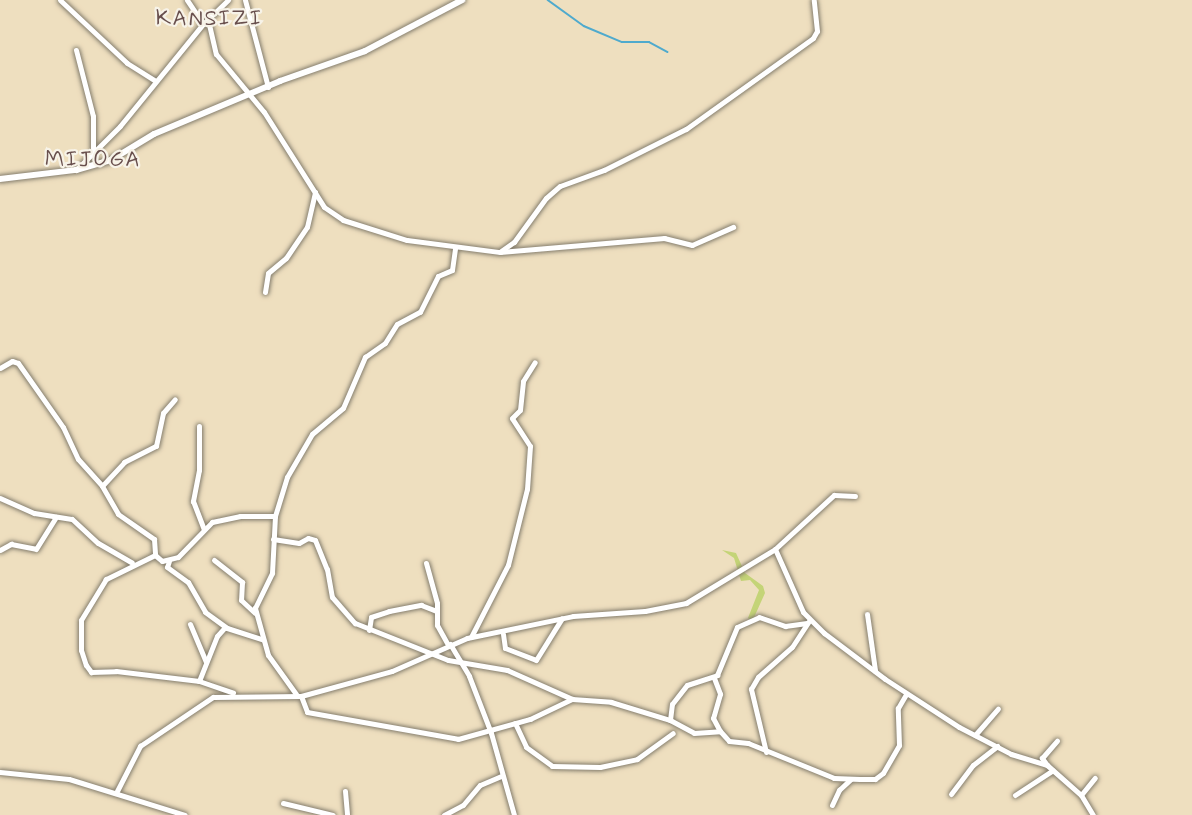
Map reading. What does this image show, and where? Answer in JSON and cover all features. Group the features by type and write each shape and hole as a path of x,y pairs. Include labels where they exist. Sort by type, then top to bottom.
{"street":[{"path":"60,0 78,21 127,63 156,81"},
{"path":"187,0 205,22 216,54 251,96 327,211 343,220 407,240 500,252 664,238 692,245 733,227"},
{"path":"76,170 156,81 205,22 228,0"},
{"path":"245,0 268,87"},
{"path":"0,179 76,170 111,160 154,134 251,96 268,87 365,51 462,0"},
{"path":"500,252 514,242 546,198 560,186 604,170 686,129 813,38 817,31 814,0"},
{"path":"76,50 93,116 93,153"},
{"path":"265,292 268,273 286,258 307,227 315,192"},
{"path":"255,613 272,573 274,516 287,477 312,434 343,408 365,357 385,343 397,324 411,318 427,304 438,276 452,270 455,248"},
{"path":"0,368 12,361 18,363 63,427 78,459 102,486 118,514 154,539 154,555"},
{"path":"471,637 508,565 527,489 530,446 512,418 520,410 523,381 535,362"},
{"path":"102,486 124,462 156,446 163,413 175,399"},
{"path":"199,426 199,470 193,501 204,529"},
{"path":"117,791 140,746 213,697 237,694 298,695 392,671 471,637 503,634 562,618 686,603 775,549 834,495 855,496"},
{"path":"0,498 34,513 72,519 98,543 132,563"},
{"path":"0,550 11,544 36,549 52,519 57,516"},
{"path":"262,640 225,627 205,612 188,582 167,567 170,561 212,522 240,516 274,516"},
{"path":"273,539 298,543 308,538 315,540 336,605 348,619 369,630 429,654 507,670 572,699 611,702 670,720 694,733 720,731"},
{"path":"775,549 808,621 906,694 975,735 1047,765"},
{"path":"170,561 154,555 132,563 106,579 81,620 81,650 86,664 91,672 116,670 200,681 237,694"},
{"path":"214,560 242,582 241,600 255,613 262,640 307,712 459,740 490,733 572,699"},
{"path":"426,562 437,611 437,625 460,660 490,733 514,815"},
{"path":"369,630 371,617 389,611 422,605 437,611"},
{"path":"867,614 875,670"},
{"path":"670,720 672,704 687,685 714,678 724,662 728,642 743,622 759,617 782,626 808,621"},
{"path":"503,634 505,648 536,660 562,618"},
{"path":"766,752 751,689 758,677 792,647 808,621"},
{"path":"190,624 206,663"},
{"path":"200,681 206,663 225,627"},
{"path":"714,678 720,694 713,718 729,741 748,743 834,777 851,779 875,779 883,773 899,745 898,708 906,694"},
{"path":"211,684 213,697"},
{"path":"975,735 998,708"},
{"path":"515,723 526,747 552,766 600,766 637,759 673,733"},
{"path":"1057,741 1042,758 1081,795 1093,815"},
{"path":"951,794 973,765 998,746"},
{"path":"1016,795 1053,770"},
{"path":"0,772 69,779 117,791 185,815"},
{"path":"444,815 463,804 480,785 501,776"},
{"path":"1081,795 1095,778"},
{"path":"832,805 839,790 851,779"},
{"path":"345,791 347,815"},
{"path":"283,803 316,814 333,815"}],"green space":[{"path":"722,550 736,553 745,573 763,586 765,593 752,622 748,618 759,590 750,580 741,581 734,558"}],"waterway":[{"path":"548,0 584,26 622,42 649,42 668,52"}],"district":[{"name":"KANSIZI","path":"209,20"},
{"name":"MIJOGA","path":"93,161"}]}
